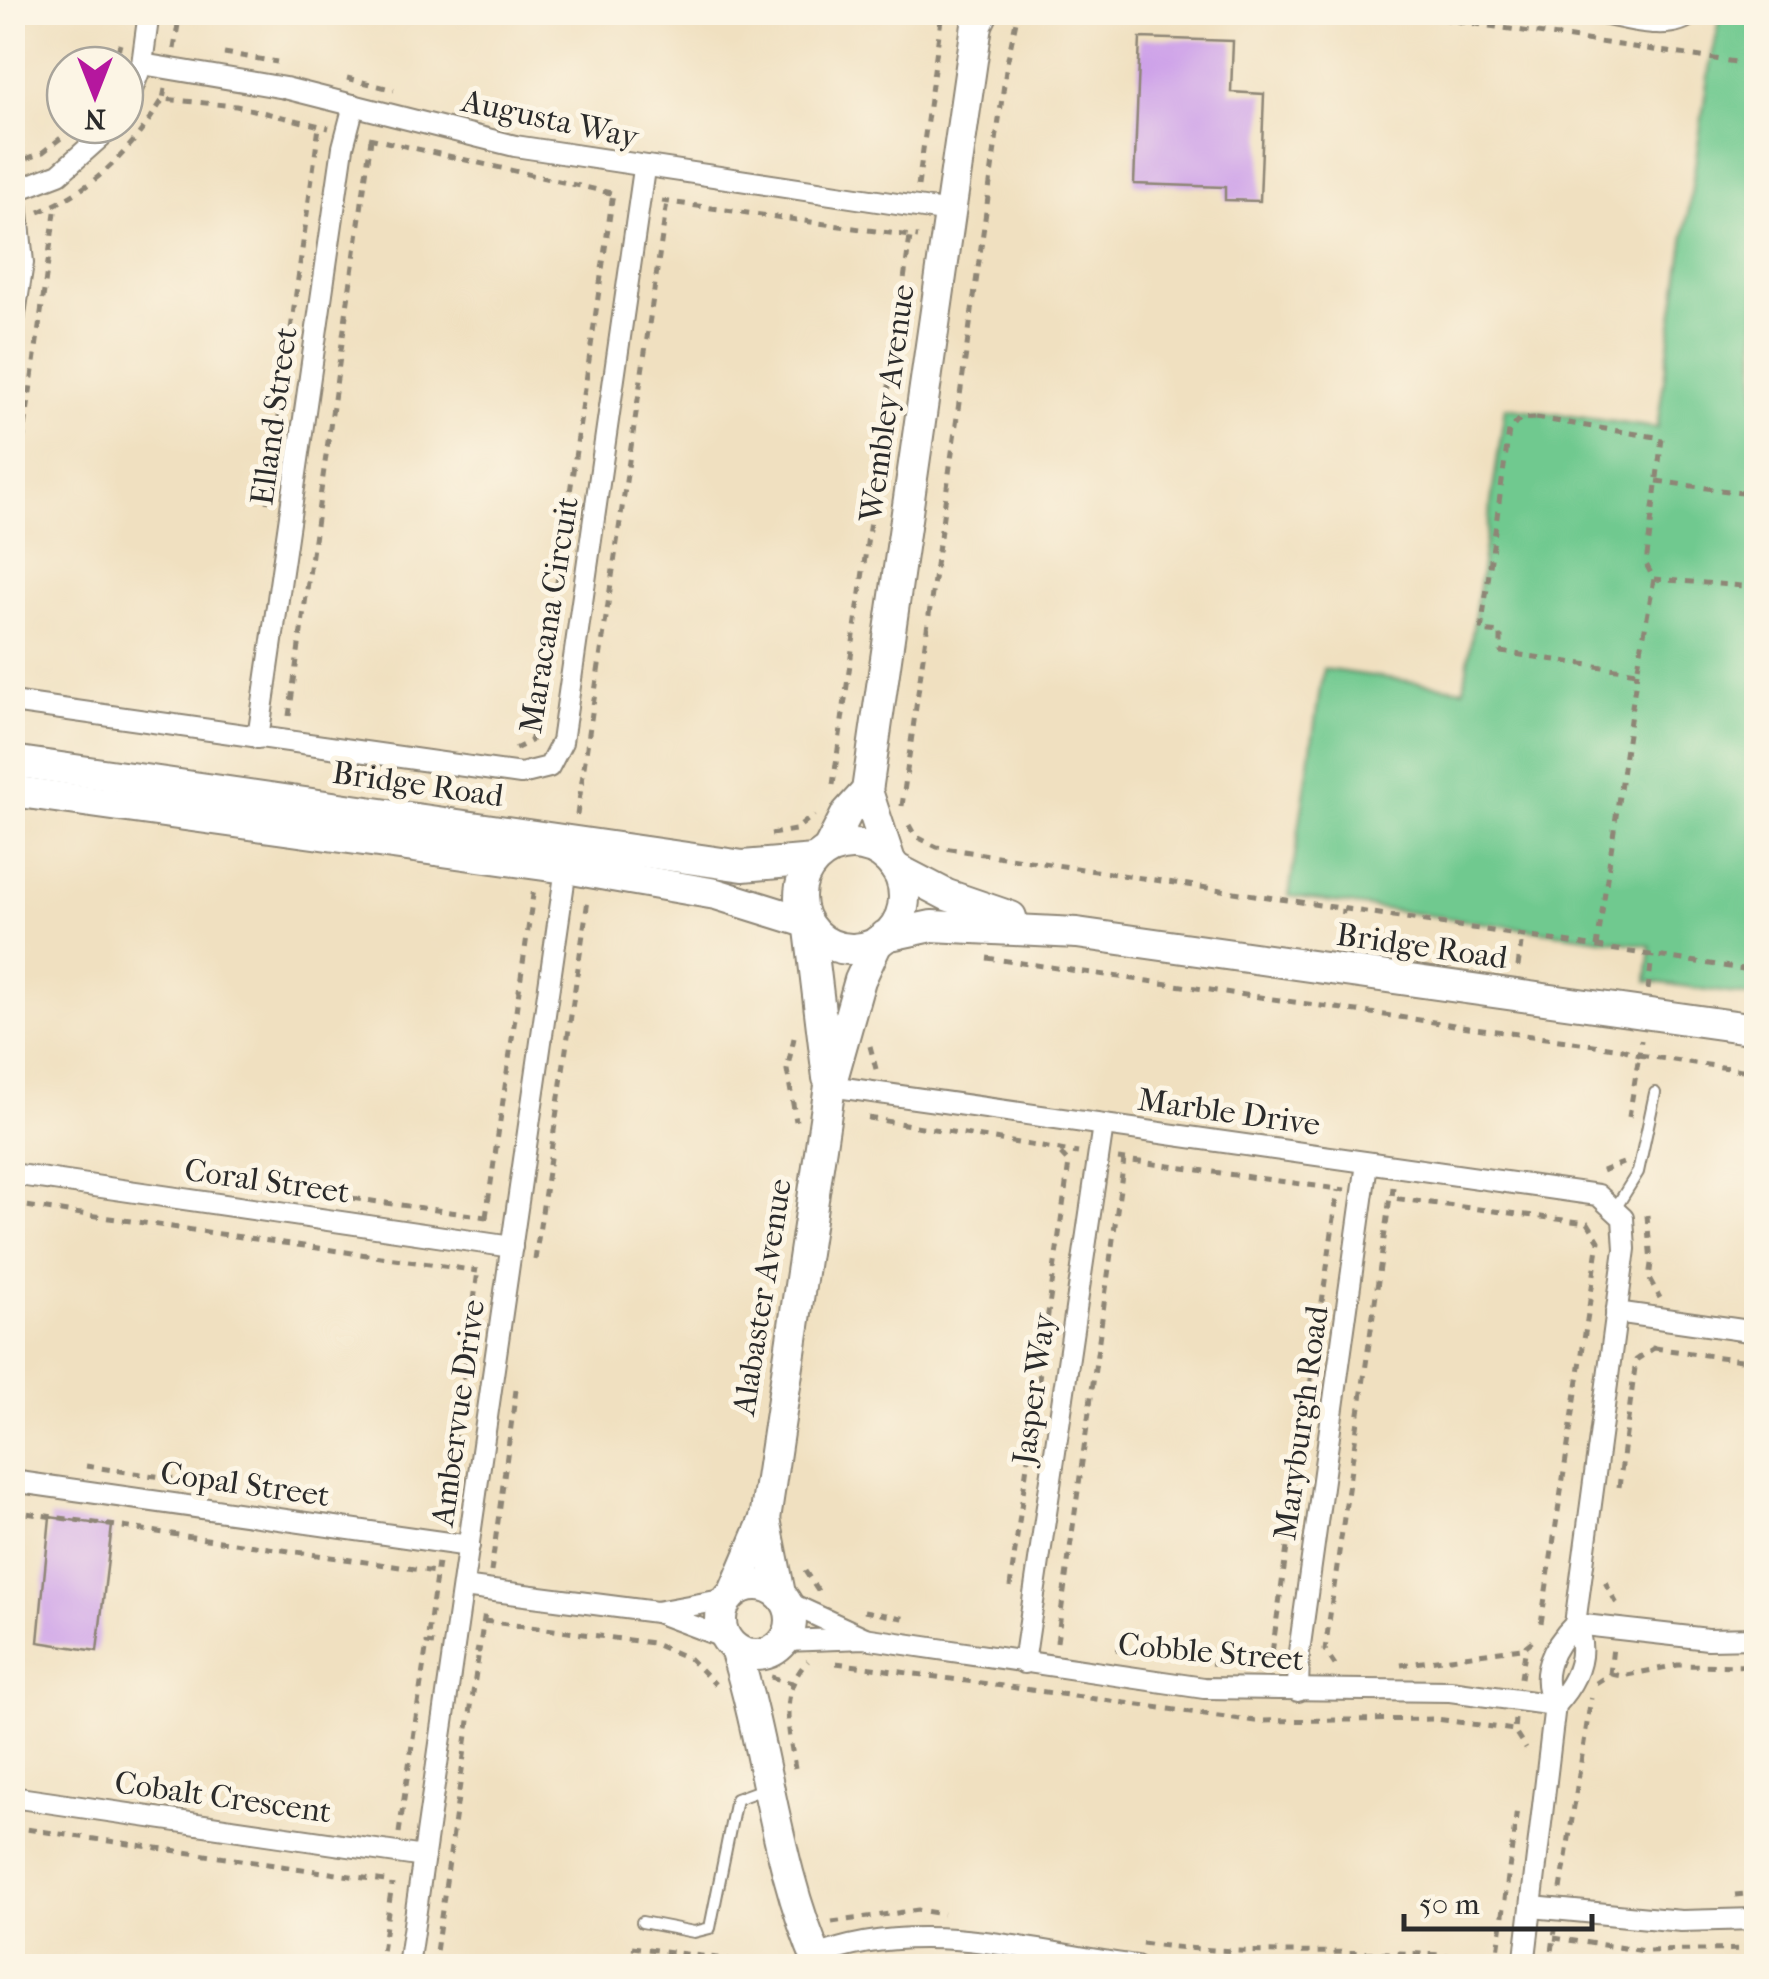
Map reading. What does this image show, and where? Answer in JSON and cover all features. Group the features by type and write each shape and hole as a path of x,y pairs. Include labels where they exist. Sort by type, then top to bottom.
{"street":[{"path":"145,45 149,12"},
{"path":"1592,12 1677,23 1693,12"},
{"name":"Wembley Avenue","path":"892,864 867,791 978,17"},
{"name":"Augusta Way","path":"145,64 286,88 514,146 644,169 950,212"},
{"name":"Elland Street","path":"258,738 340,166 354,105"},
{"path":"12,333 22,263 14,192 59,174 92,145"},
{"name":"Maracana Circuit","path":"12,702 521,774 538,773 557,758 644,169"},
{"name":"Bridge Road","path":"12,761 743,866 821,856"},
{"name":"Bridge Road","path":"12,791 566,868 730,898 808,925"},
{"name":"Wembley Avenue","path":"821,856 846,813 867,791"},
{"path":"860,845 892,864 904,896 902,912 882,939 850,948 834,946 808,925 801,910 801,884 821,856 860,845"},
{"name":"Bridge Road","path":"892,864 987,910 1077,933"},
{"name":"Ambervue Drive","path":"408,1966 566,868"},
{"name":"Alabaster Avenue","path":"808,925 819,974 820,1036 830,1086"},
{"name":"Bridge Road","path":"882,939 932,926 1077,933 1756,1029"},
{"name":"Alabaster Avenue","path":"730,1596 764,1519 830,1086 860,980 882,939"},
{"name":"Marble Drive","path":"830,1086 1598,1195 1615,1209"},
{"name":"Jasper Way","path":"1024,1663 1103,1124"},
{"name":"Maryburgh Road","path":"1298,1691 1368,1162"},
{"name":"Coral Street","path":"12,1174 512,1246"},
{"path":"1524,1966 1555,1706 1545,1680 1554,1652 1575,1624 1626,1239 1623,1218 1615,1209"},
{"path":"1616,1312 1756,1332"},
{"name":"Copal Street","path":"12,1481 469,1546"},
{"name":"Alabaster Avenue","path":"764,1519 784,1598"},
{"path":"656,1612 730,1596 752,1584 784,1598 792,1622 791,1643 759,1726"},
{"path":"463,1587 656,1612 759,1655 791,1643"},
{"path":"730,1596 720,1618 782,1783 788,1880 825,1957 890,1936 930,1937 1136,1966"},
{"name":"Cobble Street","path":"784,1598 864,1638"},
{"path":"1575,1624 1708,1638 1756,1638"},
{"name":"Cobble Street","path":"791,1643 864,1638 1204,1688 1450,1691 1555,1706"},
{"name":"Cobalt Crescent","path":"12,1796 424,1857"},
{"path":"1532,1907 1681,1921 1756,1919"}],"lane":[{"path":"1615,1209 1638,1172 1655,1093"},
{"path":"642,1922 694,1932 710,1928 736,1799 782,1783"}],"path":[{"path":"829,792 836,779 942,12"},
{"path":"1018,12 1004,81 902,793 903,814 915,836 937,847 1756,971"},
{"path":"1394,12 1756,65"},
{"path":"174,46 191,48"},
{"path":"208,50 296,66"},
{"path":"334,75 405,93"},
{"path":"265,514 319,126"},
{"path":"289,716 371,139"},
{"path":"12,165 52,145"},
{"path":"899,182 918,184"},
{"path":"498,746 516,749 532,741 538,722 613,194"},
{"path":"577,815 666,202"},
{"path":"12,520 56,205"},
{"path":"1597,947 1654,579 1646,564 1662,438 1520,419 1509,431 1481,632 1501,634 1501,652 1637,672"},
{"path":"1657,481 1756,495"},
{"path":"1654,579 1756,587"},
{"path":"262,712 308,718"},
{"path":"486,1217 534,888"},
{"path":"968,955 1622,1049 1639,1055 1756,1072"},
{"path":"1628,1128 1652,956"},
{"path":"793,1138 796,1119 788,1070 796,1028"},
{"path":"868,1118 878,1066 870,1045 874,1030"},
{"path":"858,1117 1392,1198 1325,1650 1332,1665 1350,1665"},
{"path":"1057,1642 1128,1128"},
{"path":"1589,1169 1604,1172 1622,1165 1625,1146"},
{"path":"1009,1595 1069,1163 1056,1149"},
{"path":"1270,1667 1338,1189"},
{"path":"1654,1348 1756,1362"},
{"path":"12,1511 436,1572"},
{"path":"798,1560 818,1592 815,1615"},
{"path":"492,1566 510,1569"},
{"path":"848,1606 915,1620"},
{"path":"1028,1638 1077,1644"},
{"path":"380,1966 427,1643"},
{"path":"782,1783 792,1682 810,1660 791,1643"},
{"path":"1385,1665 1420,1665 1526,1646"},
{"path":"1116,1650 1233,1665"},
{"path":"434,1966 479,1651"},
{"path":"1610,1674 1622,1676 1678,1664 1756,1666"},
{"path":"1252,1666 1298,1669"},
{"path":"12,1826 392,1882"},
{"path":"1562,1885 1578,1887"},
{"path":"1721,1896 1756,1893"},
{"path":"825,1957 827,1906"},
{"path":"1554,1938 1645,1951 1756,1949"},
{"path":"632,1947 780,1966"},
{"path":"901,1963 942,1966"}],"green space":[{"path":"1722,12 1756,13 1756,997 1647,981 1651,946 1289,896 1323,669 1464,689 1505,407 1657,428 1709,69"}],"building":[{"path":"1140,38 1233,41 1231,92 1264,94 1260,201 1225,200 1225,187 1134,184"},
{"path":"50,1517 112,1526 97,1651 38,1642"}]}
